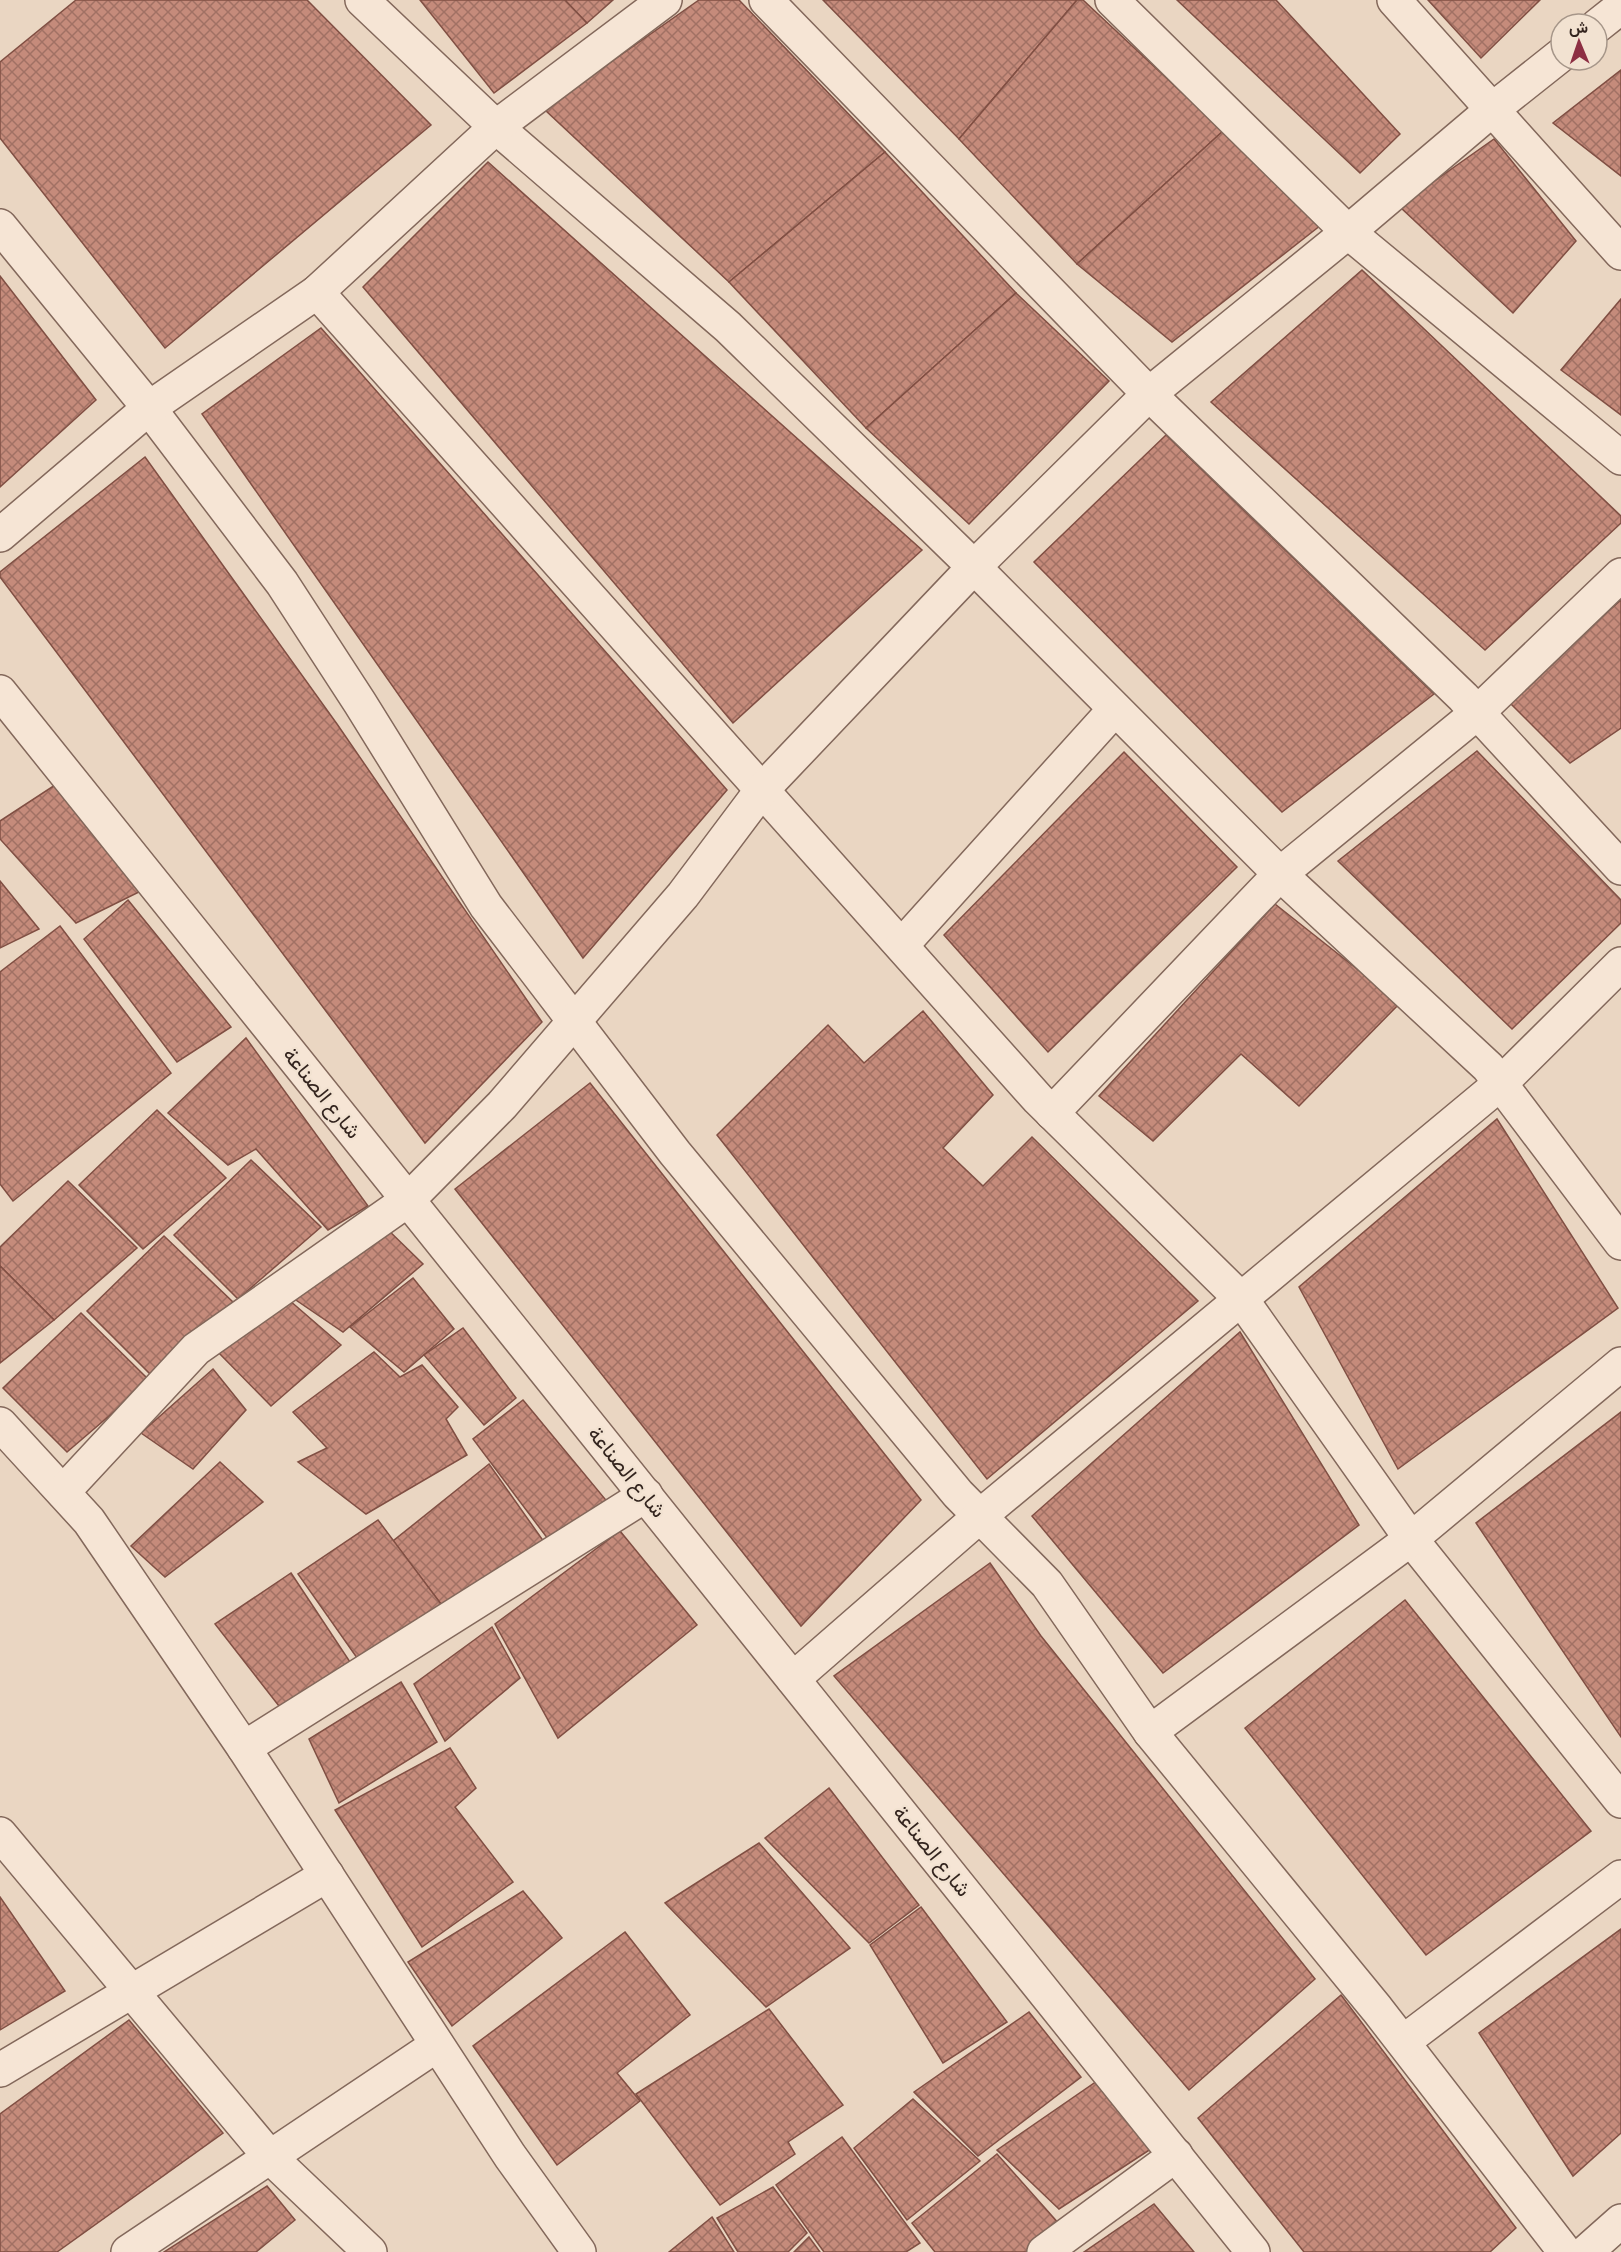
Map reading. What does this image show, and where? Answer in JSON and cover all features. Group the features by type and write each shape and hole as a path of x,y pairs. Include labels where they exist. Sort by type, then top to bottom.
{"street":[{"path":"362,0 496,127 728,327 974,567 1280,874 1488,1067 1621,1243"},
{"path":"0,535 149,408 317,292 496,127 665,0"},
{"path":"766,0 1149,394 1477,712 1621,868"},
{"path":"1112,0 1348,232 1621,458"},
{"path":"1394,0 1621,253"},
{"path":"1609,16 1621,7"},
{"path":"63,1492 196,1349 408,1200 502,1105 683,895 761,790 974,567 1149,394 1549,65"},
{"path":"0,226 149,408 282,583 360,703 486,906 675,1153 958,1494 1047,1584 1150,1732 1403,2042 1565,2252"},
{"path":"317,292 1052,1113 1242,1300 1411,1539 1621,1801"},
{"path":"1052,1113 1280,874 1477,712 1621,575"},
{"name":"شارع الصناعة","path":"0,692 1253,2252"},
{"path":"902,945 1115,709"},
{"path":"793,1679 980,1516 1501,1083 1621,964"},
{"path":"1150,1732 1411,1539 1621,1364"},
{"path":"0,1424 89,1521 244,1748 510,2156 579,2252"},
{"path":"244,1748 646,1495"},
{"path":"0,1834 270,2157 370,2252"},
{"path":"0,2070 327,1875"},
{"path":"1403,2042 1621,1877"},
{"path":"128,2252 437,2045"},
{"path":"1044,2252 1176,2155"},
{"path":"1586,2252 1621,2221"}],"building":[{"path":"76,0 307,0 431,125 165,348 0,138 0,62"},
{"path":"420,0 567,0 587,23 494,93"},
{"path":"565,0 613,0 587,23"},
{"path":"699,0 739,0 885,152 729,282 544,109"},
{"path":"823,0 1077,0 959,139"},
{"path":"1077,0 1083,0 1223,131 1077,264 959,139"},
{"path":"1177,0 1276,0 1400,134 1360,173"},
{"path":"1428,0 1540,0 1481,58"},
{"path":"1621,70 1621,176 1553,123"},
{"path":"1223,131 1321,225 1172,342 1077,264"},
{"path":"1494,139 1576,241 1513,313 1399,206"},
{"path":"885,152 1016,293 866,428 729,282"},
{"path":"488,162 922,550 733,723 363,287"},
{"path":"1362,270 1621,516 1621,523 1485,650 1211,402"},
{"path":"0,276 96,400 0,487"},
{"path":"1016,293 1109,381 969,524 866,428"},
{"path":"1621,299 1621,415 1561,370"},
{"path":"321,328 727,790 583,958 202,414"},
{"path":"1166,435 1434,694 1282,812 1034,562"},
{"path":"145,457 337,724 542,1022 425,1143 0,577 0,572"},
{"path":"1621,600 1621,728 1570,763 1506,699"},
{"path":"1477,751 1621,900 1621,923 1512,1029 1338,861"},
{"path":"1124,752 1237,867 1048,1052 944,935"},
{"path":"55,785 141,891 76,923 0,839 0,821"},
{"path":"0,881 39,929 0,948"},
{"path":"128,900 231,1027 177,1062 84,939"},
{"path":"1275,904 1400,1003 1299,1106 1241,1054 1153,1141 1099,1096"},
{"path":"60,926 171,1073 13,1201 0,1184 0,972"},
{"path":"923,1011 993,1095 943,1148 983,1186 1032,1137 1198,1301 987,1479 717,1135 828,1025 864,1063"},
{"path":"246,1038 368,1206 328,1230 256,1149 228,1165 168,1113"},
{"path":"590,1083 921,1500 801,1626 455,1189"},
{"path":"157,1110 226,1178 143,1249 79,1185"},
{"path":"1497,1119 1618,1308 1398,1469 1299,1287"},
{"path":"251,1160 321,1227 238,1299 174,1235"},
{"path":"68,1181 137,1248 54,1320 0,1266 0,1247"},
{"path":"382,1224 423,1264 343,1332 290,1296"},
{"path":"164,1236 234,1303 151,1375 87,1311"},
{"path":"0,1266 54,1320 0,1363"},
{"path":"413,1278 454,1329 404,1372 350,1327"},
{"path":"289,1300 341,1345 271,1406 219,1353"},
{"path":"81,1313 150,1381 67,1452 3,1388"},
{"path":"463,1328 516,1398 484,1425 424,1355"},
{"path":"1240,1332 1359,1525 1163,1673 1032,1516"},
{"path":"374,1352 400,1377 422,1365 458,1407 446,1419 467,1455 366,1514 298,1462 327,1448 293,1412"},
{"path":"213,1369 246,1410 193,1469 141,1433"},
{"path":"523,1400 610,1505 554,1547 473,1439"},
{"path":"1621,1412 1621,1737 1476,1523"},
{"path":"220,1462 263,1502 165,1577 131,1546"},
{"path":"489,1464 549,1549 447,1612 393,1541"},
{"path":"378,1520 447,1612 362,1665 298,1574"},
{"path":"620,1531 697,1625 558,1738 495,1624"},
{"path":"990,1563 1041,1636 1315,1979 1189,2090 834,1676"},
{"path":"291,1573 356,1671 286,1715 215,1624"},
{"path":"1405,1600 1591,1831 1426,1955 1245,1728"},
{"path":"492,1627 520,1678 445,1741 414,1684"},
{"path":"401,1682 437,1742 339,1803 309,1739"},
{"path":"450,1748 476,1788 455,1807 513,1882 422,1947 335,1810"},
{"path":"829,1788 919,1905 869,1943 765,1838"},
{"path":"759,1843 850,1948 766,2007 665,1903"},
{"path":"523,1891 562,1938 452,2026 408,1962"},
{"path":"0,1897 65,1991 0,2030"},
{"path":"921,1907 1007,2022 943,2063 870,1945"},
{"path":"1621,1929 1621,2133 1573,2176 1479,2033"},
{"path":"625,1932 690,2015 617,2073 640,2101 557,2165 473,2046"},
{"path":"1341,1995 1516,2228 1490,2252 1304,2252 1198,2118"},
{"path":"769,2009 843,2105 788,2142 795,2154 720,2205 636,2094"},
{"path":"1029,2012 1081,2077 978,2156 914,2092"},
{"path":"129,2020 223,2133 57,2252 0,2252 0,2114"},
{"path":"1100,2079 1157,2145 1059,2209 997,2150"},
{"path":"913,2099 980,2161 907,2220 854,2148"},
{"path":"842,2137 920,2243 906,2252 824,2252 776,2185"},
{"path":"997,2154 1060,2225 1028,2252 935,2252 912,2223"},
{"path":"267,2186 295,2220 256,2252 164,2252"},
{"path":"773,2187 807,2233 788,2252 738,2252 717,2218"},
{"path":"1154,2204 1194,2252 1084,2252"},
{"path":"712,2217 734,2252 669,2252"},
{"path":"809,2237 820,2252 794,2252"}]}
